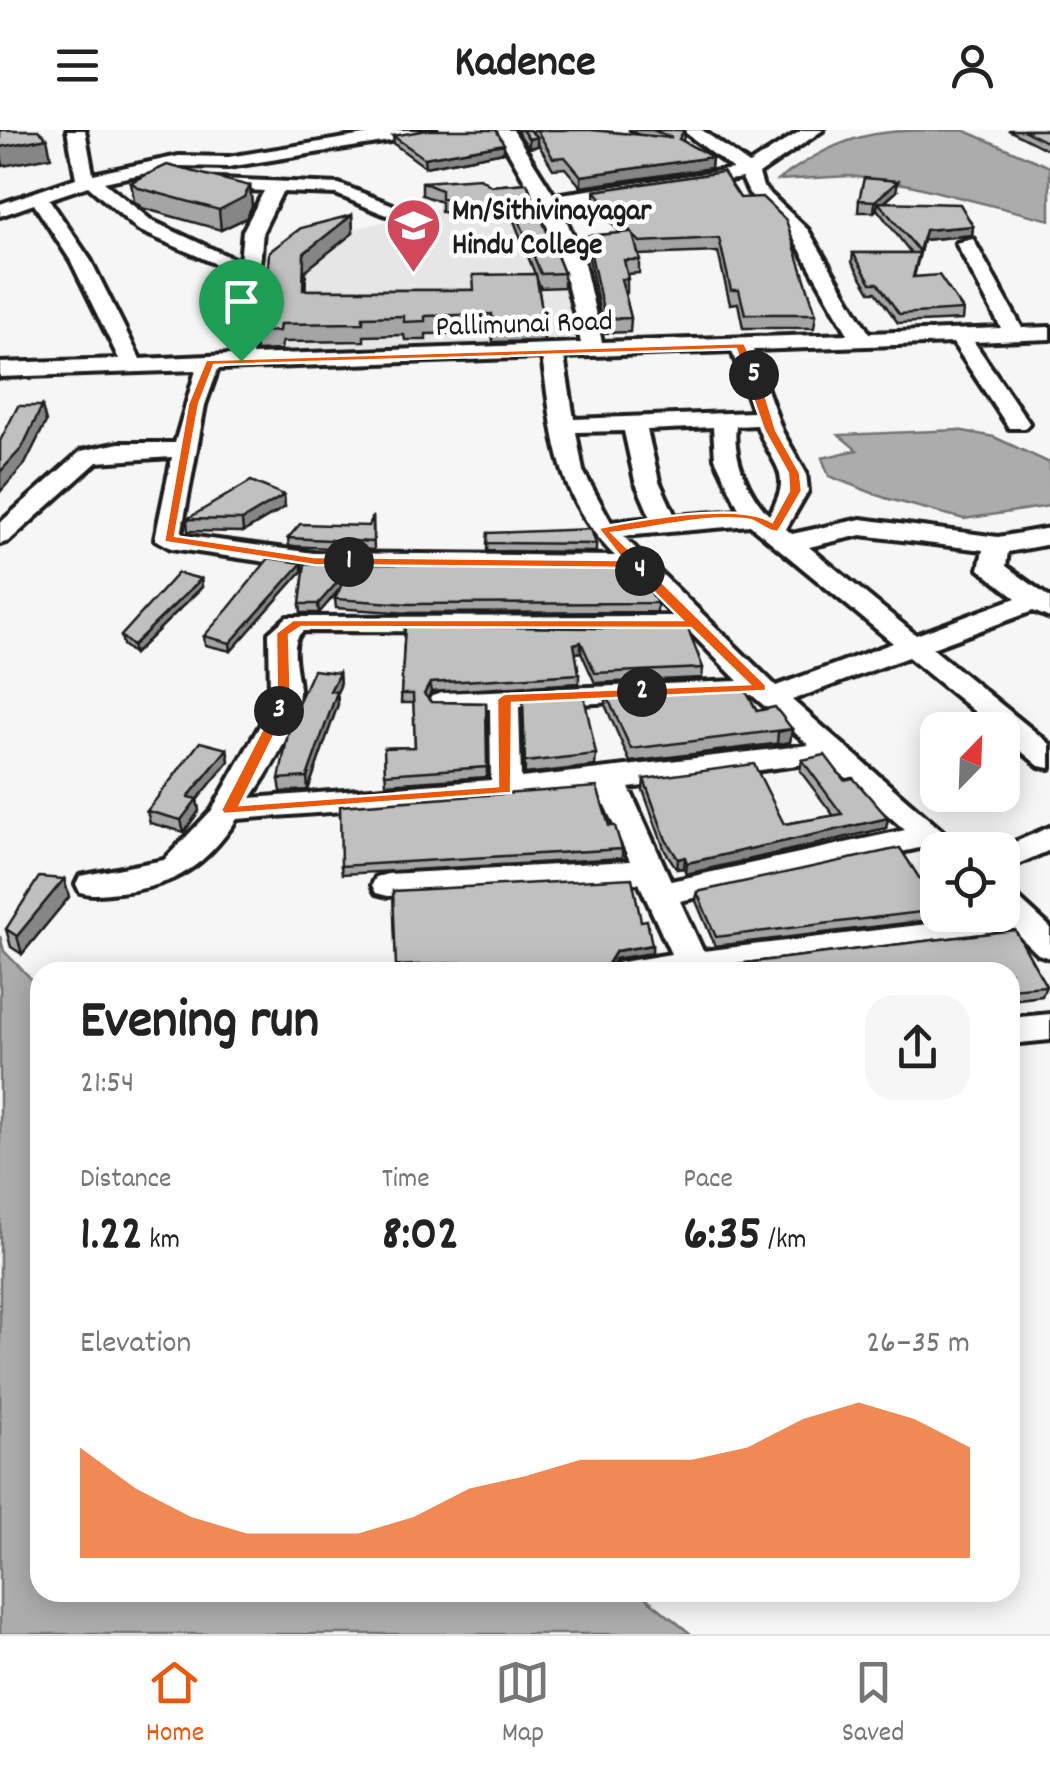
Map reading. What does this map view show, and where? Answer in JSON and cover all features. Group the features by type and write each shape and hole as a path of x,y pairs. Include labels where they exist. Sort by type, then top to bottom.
{"street":[{"path":"76,130 91,183 112,206 221,263 249,271"},
{"path":"0,210 38,196 179,161 228,162 427,130"},
{"path":"504,130 549,200 574,263 593,350"},
{"path":"691,130 749,172 755,189 802,234 854,320 862,342"},
{"path":"549,200 749,172 814,130"},
{"path":"91,183 174,181 339,189 386,209"},
{"path":"241,361 253,232 276,186"},
{"path":"38,196 81,261 132,364"},
{"path":"966,243 1015,334"},
{"name":"Pallimunai Road","path":"0,370 1050,333"},
{"path":"960,337 1017,423"},
{"path":"740,346 752,368 768,424 794,473 796,491 775,531"},
{"path":"552,352 571,471 602,530 767,693 927,832"},
{"path":"210,362 194,404 168,539 314,561 633,564"},
{"path":"564,426 726,420 768,424"},
{"path":"726,420 732,479 775,531 1050,759"},
{"path":"634,424 647,481 665,522"},
{"path":"0,536 90,456 119,450 185,450"},
{"path":"602,530 665,522 775,531 802,539 861,527 1023,540"},
{"path":"1023,540 996,549 992,569 1043,605"},
{"path":"442,702 767,693 1043,605"},
{"path":"92,884 173,870 201,847 229,810 284,701 282,633 298,623 694,624"},
{"path":"504,699 506,790"},
{"path":"229,810 610,781 834,751"},
{"path":"610,781 691,962"},
{"path":"1020,851 1050,837"},
{"path":"388,885 656,882 920,845"},
{"path":"739,962 1026,924"},
{"path":"1020,1030 1050,1027"}],"shaded area":[{"path":"963,130 1050,167 1050,220 910,185 850,176 778,180 824,151 865,136"},
{"name":"Mn/Sithivinayagar Hindu College","path":"538,184 593,350 241,361 252,254"},
{"path":"958,430 994,437 1050,463 1050,506 964,519 885,498 829,476 822,458 857,450 839,435"},
{"path":"0,936 4,951 30,978 30,1602 651,1602 691,1634 0,1634"}],"building":[{"path":"0,130 38,130 47,138 0,147"},
{"path":"427,130 496,130 504,144 424,158 393,136"},
{"path":"522,130 529,130 537,137 529,139"},
{"path":"537,130 591,130 672,138 653,130 684,130 679,139 712,157 581,176 565,157 553,158"},
{"path":"1023,130 1050,130 1050,144"},
{"path":"167,165 250,186 244,197 219,210 139,188 131,182"},
{"path":"723,172 740,198 762,197 786,220 816,314 745,314 739,290 731,290 719,238 640,242 633,235 640,260 624,260 628,279 621,279 631,318 605,319 587,236 631,232 595,191"},
{"path":"480,178 491,186 527,183 564,273 541,274 514,208 441,199 441,190 422,182"},
{"path":"864,178 898,181 875,201 859,200"},
{"path":"878,202 960,204 973,226 925,230 919,251"},
{"path":"352,215 304,253 303,290 474,290 473,275 536,274 544,322 493,324 492,314 425,316 425,321 404,322 404,316 363,317 363,323 280,324 279,331 254,332 256,306 266,306 269,252 301,228"},
{"path":"853,253 919,253 913,277 939,275 963,310 899,314 878,283 871,283"},
{"path":"18,406 42,406 22,448 0,472 0,441"},
{"path":"251,481 284,495 242,520 187,519"},
{"path":"373,516 373,542 288,538 300,524 369,526"},
{"path":"591,529 596,544 487,543 488,533"},
{"path":"269,558 302,563 230,643 204,636 228,609"},
{"path":"305,563 627,567 637,586 647,585 657,603 408,604 335,599 349,569 318,604 300,604"},
{"path":"178,573 201,579 132,646 121,636"},
{"path":"405,626 688,629 703,668 595,673 581,642 574,644 579,674 430,683 424,694 431,702 486,703 487,767 385,774 384,748 415,747 413,694 401,694"},
{"path":"313,670 339,673 330,691 337,692 307,777 279,779 291,719"},
{"path":"744,688 757,711 775,707 792,729 631,749 606,694"},
{"path":"584,696 596,754 525,762 523,699"},
{"path":"200,742 227,749 188,797 197,799 181,820 147,811"},
{"path":"825,755 844,780 853,778 888,818 687,863 685,857 678,859 666,840 644,779 754,764 784,824 842,814 802,760"},
{"path":"597,787 609,826 615,826 622,849 341,866 340,806"},
{"path":"900,848 920,879 920,912 716,937 697,892"},
{"path":"39,877 64,879 17,936 6,929"},
{"path":"632,878 641,921 647,920 652,945 616,951 609,962 396,962 393,891"},
{"path":"1016,932 1046,986 1020,988 1020,962 753,962"}],"place":[{"name":"Mn/Sithivinayagar Hindu College","path":"413,275"}],"route":[{"path":"241,361 210,362 194,404 168,539 314,561 633,564 761,688 504,699 506,790 229,810 284,701 282,633 298,623 694,624 633,564 602,530 726,516 756,517 774,529 796,491 794,473 770,430 752,368 740,346 241,361"}]}
